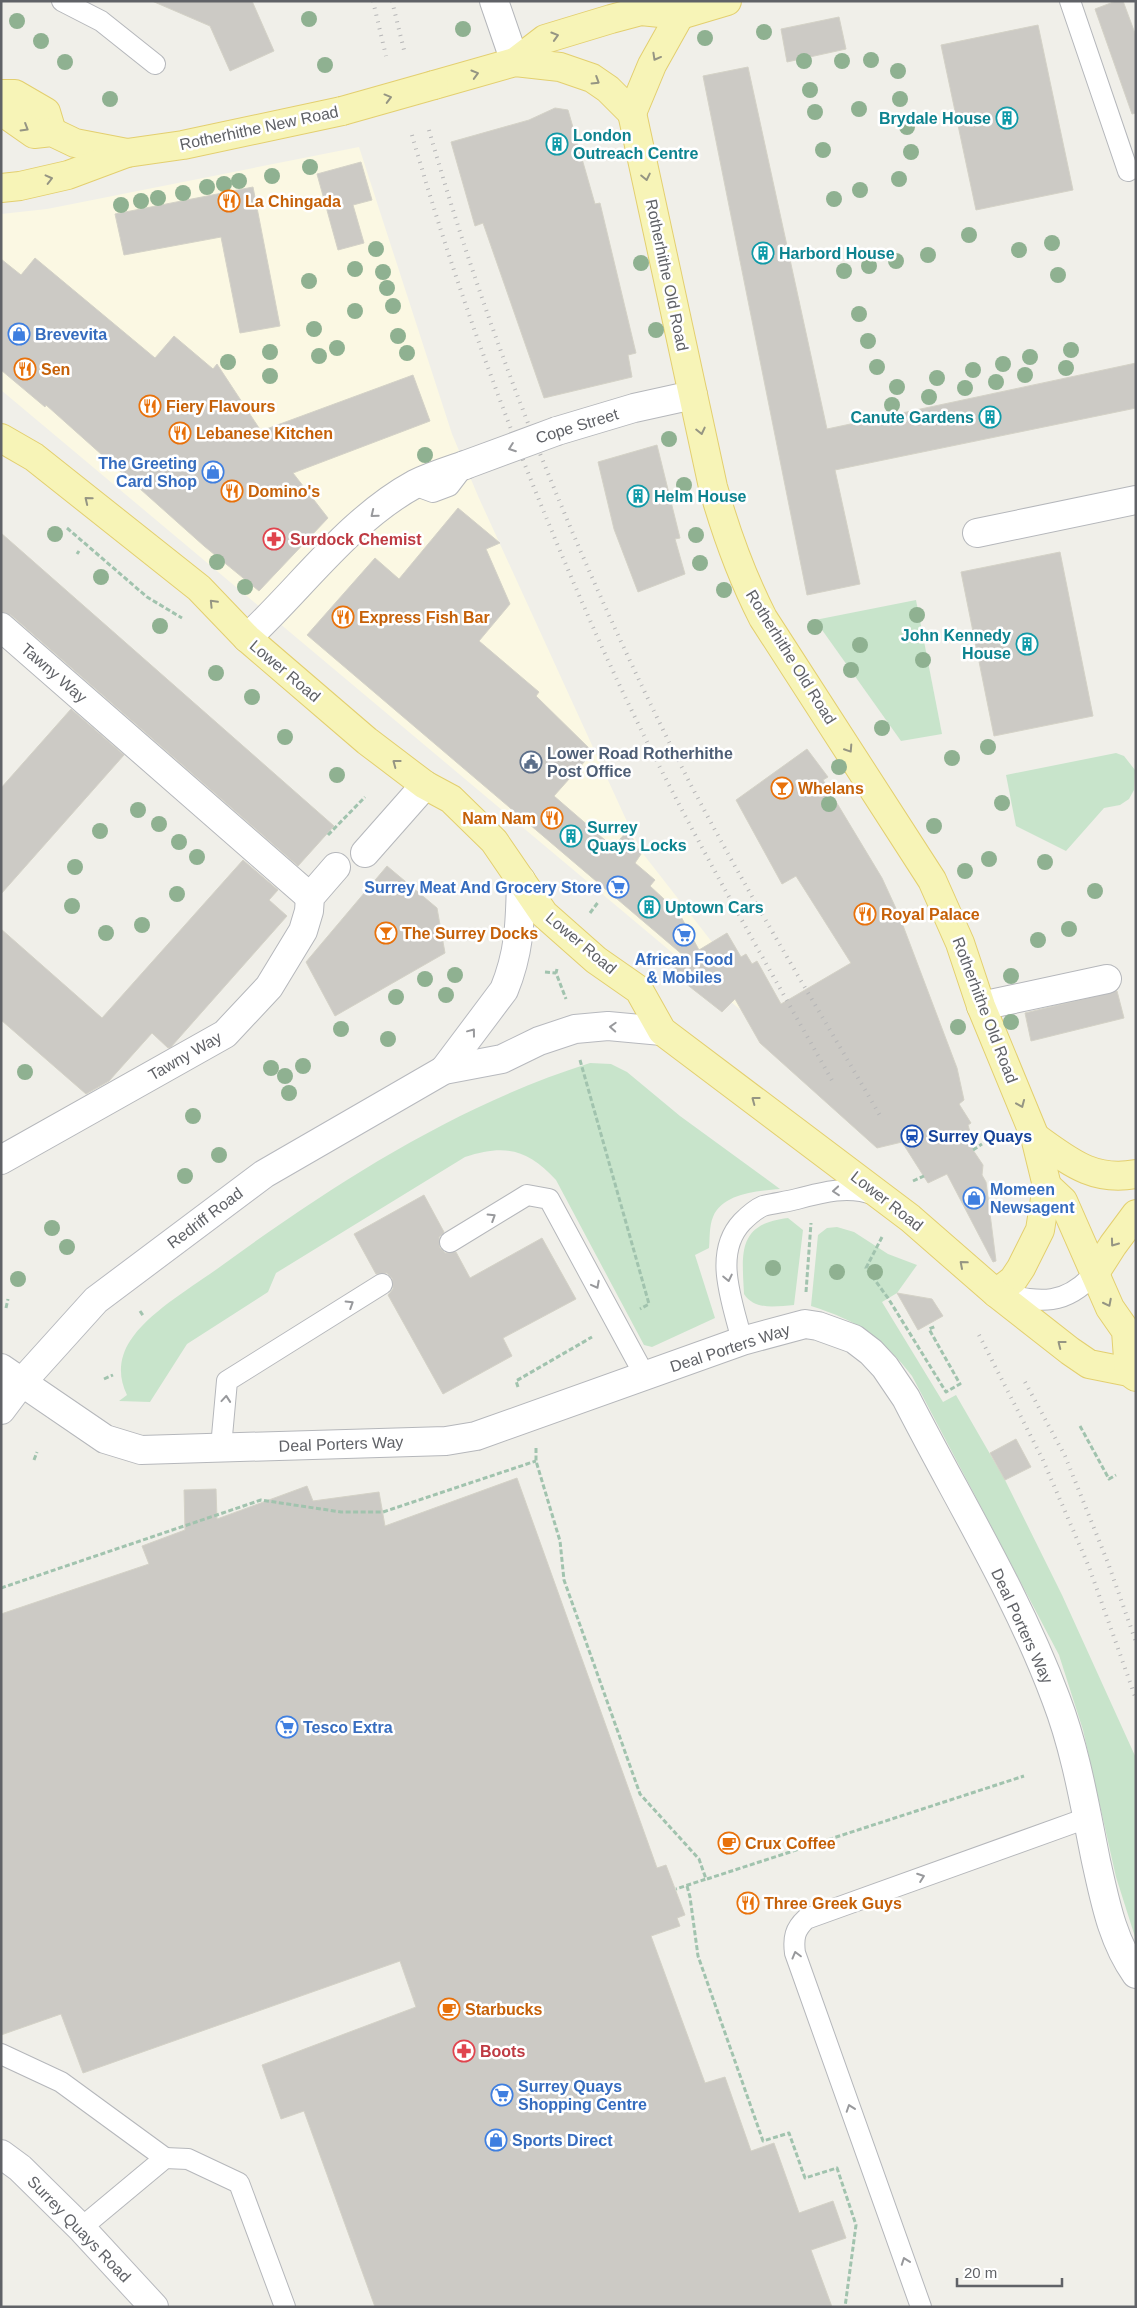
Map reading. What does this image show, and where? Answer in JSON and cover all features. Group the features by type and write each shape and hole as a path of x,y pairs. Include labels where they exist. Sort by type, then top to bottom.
{"main road":[{"name":"Rotherhithe New Road","path":"1,188 20,186 68,174 127,153 183,145 342,111 515,62 545,39 641,11 680,15 727,1"},
{"path":"632,113 652,65 680,15"},
{"name":"Rotherhithe New Road","path":"515,62 560,67 592,78 608,89 632,113"},
{"path":"1,94 15,94 46,112 52,132"},
{"path":"1,112 34,134 52,132 75,143 127,153"},
{"name":"Rotherhithe Old Road","path":"632,113 692,395 727,538 743,579 763,618 908,839 932,880 960,943 981,1006 1035,1137 1047,1186 1040,1230 1013,1280 996,1293"},
{"name":"Lower Road","path":"3,443 34,457 199,588 247,638 367,741 425,785 451,799 494,841 544,914 596,960 639,990 662,1031 910,1218 996,1293 1089,1364 1132,1374"},
{"path":"1035,1137 1073,1164 1094,1174 1118,1177 1136,1174"},
{"path":"1047,1186 1063,1201 1110,1308 1126,1331 1132,1374"},
{"path":"1095,1273 1108,1251 1136,1214"}],"street":[{"path":"494,1 515,62"},
{"name":"Cope Street","path":"247,638 346,537 414,485 558,431 634,408 692,395"},
{"path":"976,533 1136,500"},
{"name":"Tawny Way","path":"1,627 310,897 309,911 303,931 269,987 225,1034 1,1160"},
{"path":"365,853 425,785"},
{"path":"310,897 336,867"},
{"name":"Redriff Road","path":"444,1070 504,990 511,974 517,953 520,927 521,880"},
{"path":"981,1006 1107,979"},
{"name":"Redriff Road","path":"1,1410 12,1375 96,1300 264,1174 444,1070 502,1059 539,1041 575,1029 608,1026 662,1031"},
{"name":"Deal Porters Way","path":"12,1375 105,1439 140,1450 446,1441 476,1436 576,1403 742,1341 805,1324 818,1326 854,1339 871,1352 906,1398 1023,1622 1059,1707 1069,1738 1105,1900 1116,1940 1136,1974"},
{"name":"Surrey Quays Road","path":"1,2154 20,2168 81,2228 154,2307"}],"lane":[{"path":"62,1 101,21 155,64"},
{"path":"1070,1 1128,171"},
{"path":"742,1341 726,1266 728,1246 735,1230 748,1216 762,1206 819,1192 863,1190 884,1198"},
{"path":"450,1242 527,1195 549,1199 645,1376"},
{"path":"996,1293 1038,1301 1052,1300 1068,1294 1087,1283 1095,1273"},
{"path":"221,1447 227,1381 382,1284"},
{"path":"921,2307 795,1953 793,1939 798,1926 806,1919 1087,1818"},
{"path":"1,2054 61,2082 165,2158 188,2159 239,2183 285,2307"},
{"path":"81,2228 165,2158"}],"path":[{"path":"589,915 599,902"},
{"path":"538,971 556,974 567,1001"},
{"path":"580,1060 649,1304 637,1311"},
{"path":"973,1150 982,1144"},
{"path":"912,1182 924,1176"},
{"path":"806,1294 811,1222"},
{"path":"882,1237 866,1268 888,1298 946,1392 960,1384 930,1329 936,1326"},
{"path":"6,1308 8,1299"},
{"path":"140,1311 144,1317"},
{"path":"518,1390 516,1381 600,1333"},
{"path":"104,1379 113,1375"},
{"path":"1080,1426 1109,1479 1116,1475"},
{"path":"536,1443 536,1460 560,1541 564,1580 640,1794 699,1858 706,1879"},
{"path":"34,1460 37,1452"},
{"path":"1,1588 261,1500 341,1512 383,1512 536,1460"},
{"path":"676,1889 1024,1776"},
{"path":"687,1886 698,1956 763,2141 789,2133 805,2178 836,2168 856,2225 845,2307"}],"shaded area":[{"path":"359,147 452,434 478,496 629,826 644,855 811,1069 1,390 1,214 47,209"}],"green space":[{"path":"916,600 942,734 901,741 815,620"},
{"path":"1116,753 1124,756 1135,770 1134,790 1129,799 1120,805 1104,808 1066,851 1016,826 1006,775"},
{"path":"590,1063 611,1064 627,1072 680,1116 780,1189 752,1192 733,1198 718,1209 713,1217 710,1228 709,1248 695,1255 715,1318 652,1347 644,1345 556,1180 536,1162 525,1156 504,1150 492,1151 465,1157 276,1273 268,1292 187,1344 150,1402 119,1401 127,1395 121,1374 126,1347 147,1321 182,1293 305,1207 396,1151 443,1125 491,1102 540,1081"},
{"path":"788,1218 803,1230 794,1305 767,1306 754,1303 744,1294 743,1266 746,1243 751,1234 759,1227 771,1221"},
{"path":"837,1227 854,1232 888,1254 917,1265 897,1293 882,1302 943,1402 956,1395 1005,1480 1062,1595 1136,1758 1136,1940 1116,1877 1083,1730 1059,1655 912,1376 879,1340 855,1324 811,1306 818,1235 827,1228"}],"building":[{"path":"152,1 252,1 274,51 230,71 210,26"},
{"path":"1116,1 1123,1 1136,36 1136,113 1132,114 1095,9"},
{"path":"839,17 846,49 787,62 781,29"},
{"name":"Brydale House","path":"1038,25 1073,190 976,210 941,45"},
{"path":"748,67 827,429 1136,363 1136,408 835,470 860,584 807,595 703,76"},
{"path":"555,108 568,110 595,204 600,203 636,353 628,355 632,377 544,398 483,223 475,226 451,142 529,120"},
{"path":"361,162 372,200 353,205 364,243 338,250 317,174"},
{"path":"253,187 280,326 240,333 221,237 124,255 115,214"},
{"path":"35,258 155,358 174,336 213,369 217,364 261,431 413,375 430,421 293,473 328,518 259,591 204,546 46,405 45,407 1,370 1,259 21,275"},
{"name":"Helm House","path":"657,445 680,538 675,539 685,574 638,592 614,529 598,462"},
{"path":"458,508 500,543 486,549 510,604 479,641 539,692 536,696 593,752 554,796 613,847 628,830 641,854 635,863 655,880 650,886 679,913 699,950 727,933 741,957 746,954 752,964 757,961 781,1004 851,963 796,876 782,884 736,800 807,749 828,777 823,780 882,878 899,915 957,1068 964,1100 959,1104 971,1123 968,1125 973,1150 983,1165 982,1175 986,1182 996,1261 993,1262 947,1174 928,1183 902,1142 877,1148 760,1043 735,999 722,1012 671,972 684,956 307,635 375,558 399,579"},
{"path":"1,533 334,826 298,866 11,615 1,612"},
{"name":"John Kennedy House","path":"1060,552 1093,716 994,736 961,572"},
{"path":"71,709 124,755 1,894 1,788"},
{"path":"243,860 278,890 269,900 287,916 171,1047 168,1048 152,1033 109,1081 86,1094 1,1020 1,929 102,1018"},
{"name":"The Surrey Docks","path":"387,866 437,908 445,953 335,1016 306,962"},
{"path":"1117,991 1124,1018 1031,1041 1025,1013"},
{"path":"424,1195 444,1232 439,1237 440,1248 445,1253 456,1252 470,1278 542,1238 576,1299 503,1338 512,1356 443,1394 388,1295 393,1289 392,1278 387,1273 376,1274 354,1234"},
{"path":"897,1293 932,1299 943,1316 918,1330"},
{"path":"1016,1439 1031,1467 1005,1480 990,1453"},
{"path":"517,1478 657,1868 666,1865 685,1915 677,1918 680,1926 651,1936 705,2083 725,2077 751,2151 774,2143 799,2213 833,2201 846,2238 811,2250 832,2307 375,2307 304,2111 281,2119 262,2065 416,2007 400,1961 83,2073 61,2014 1,2035 1,1614 149,1564 142,1546 185,1530 184,1490 216,1489 217,1519 307,1486 313,1501 379,1492 385,1526"}],"railway":[{"path":"373,1 386,56"},
{"path":"392,1 404,50"},
{"path":"429,130 453,210 507,368 537,447 603,601 698,799 749,891 882,1119"},
{"path":"412,135 431,200 474,329 547,520 601,645 683,812 834,1084"},
{"path":"979,1335 1042,1458 1089,1567 1136,1699"},
{"path":"1025,1382 1065,1456 1108,1563 1136,1642"}],"place":[{"name":"Brydale House","path":"1007,118"},
{"name":"London Outreach Centre","path":"557,144"},
{"name":"La Chingada","path":"229,201"},
{"name":"Harbord House","path":"763,253"},
{"name":"Brevevita","path":"19,334"},
{"name":"Sen","path":"25,369"},
{"name":"Fiery Flavours","path":"150,406"},
{"name":"Canute Gardens","path":"990,417"},
{"name":"Lebanese Kitchen","path":"180,433"},
{"name":"The Greeting Card Shop","path":"213,472"},
{"name":"Domino's","path":"232,491"},
{"name":"Helm House","path":"638,496"},
{"name":"Surdock Chemist","path":"274,539"},
{"name":"Express Fish Bar","path":"343,617"},
{"name":"John Kennedy House","path":"1027,644"},
{"name":"Lower Road Rotherhithe Post Office","path":"531,762"},
{"name":"Whelans","path":"782,788"},
{"name":"Nam Nam","path":"552,818"},
{"name":"Surrey Quays Locks","path":"571,836"},
{"name":"Surrey Meat And Grocery Store","path":"618,887"},
{"name":"Uptown Cars","path":"649,907"},
{"name":"Royal Palace","path":"865,914"},
{"name":"The Surrey Docks","path":"386,933"},
{"name":"African Food & Mobiles","path":"684,935"},
{"name":"Surrey Quays","path":"912,1136"},
{"name":"Momeen Newsagent","path":"974,1198"},
{"name":"Tesco Extra","path":"287,1727"},
{"name":"Crux Coffee","path":"729,1843"},
{"name":"Three Greek Guys","path":"748,1903"},
{"name":"Starbucks","path":"449,2009"},
{"name":"Boots","path":"464,2051"},
{"name":"Surrey Quays Shopping Centre","path":"502,2095"},
{"name":"Sports Direct","path":"496,2140"}]}
